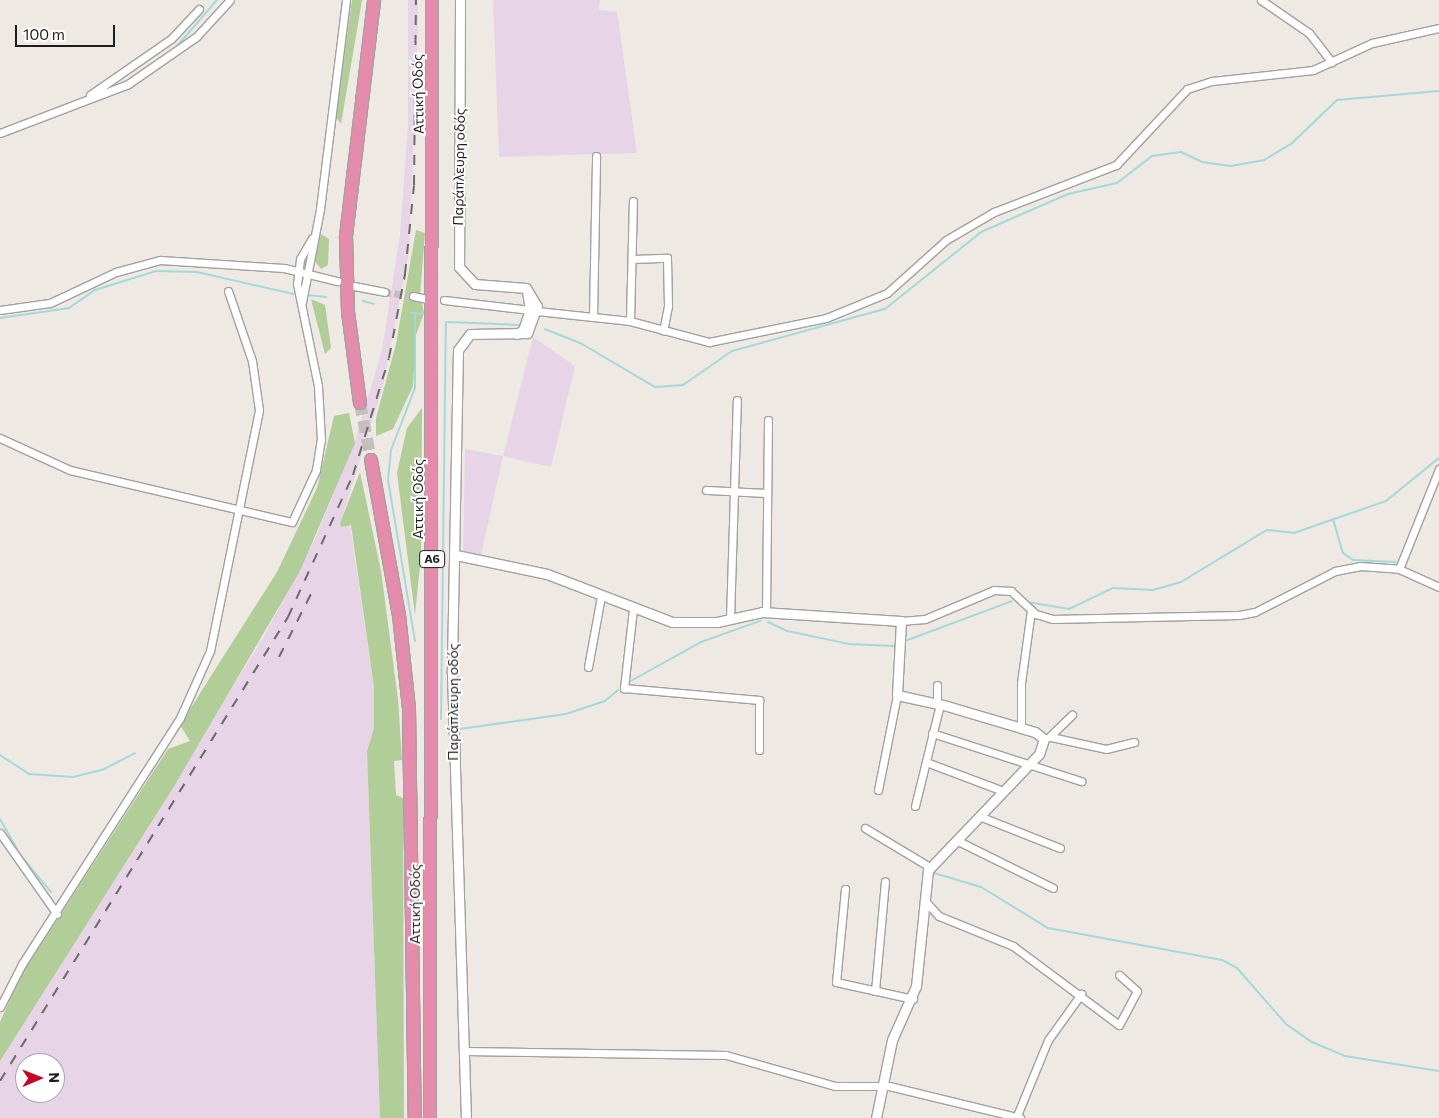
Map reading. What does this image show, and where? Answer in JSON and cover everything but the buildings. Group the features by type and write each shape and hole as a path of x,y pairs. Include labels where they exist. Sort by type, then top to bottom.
{"highway":[{"path":"360,403 348,312 346,236 374,0"},
{"name":"Αττική Οδός","path":"430,1118 432,0"},
{"name":"Αττική Οδός","path":"371,460 410,708 416,1118"}],"street":[{"path":"0,133 153,69 196,37 230,0"},
{"path":"302,303 346,0"},
{"name":"Παράπλευρη οδός","path":"460,0 459,267 475,284 518,287 529,295 533,310 523,330 512,336 470,334 458,350 453,788 465,1051 466,1118"},
{"path":"1261,0 1309,33 1332,62"},
{"path":"81,100 171,39 199,9"},
{"path":"444,300 630,321 663,331 719,341 817,320 877,298 968,225 1018,200 1124,159 1187,89 1212,81 1285,76 1332,62 1392,37 1439,28"},
{"path":"593,317 596,156"},
{"path":"630,321 633,201"},
{"path":"0,438 70,470 243,508 292,522 316,470 322,417 298,271 312,238"},
{"path":"633,259 667,258 668,306 663,331"},
{"path":"0,310 50,304 116,272 160,260 298,271 337,281"},
{"path":"354,286 384,292"},
{"path":"0,1006 180,718 200,676 221,611 243,508 260,410 252,360 228,291"},
{"path":"413,296 427,299"},
{"path":"730,619 732,492 737,400"},
{"path":"766,612 768,420"},
{"path":"1399,569 1439,469"},
{"path":"706,490 767,493"},
{"path":"456,555 547,574 633,609 672,622 730,619 766,612 901,621 925,620 994,590 1011,591 1031,610 1063,619 1239,616 1255,612 1342,568 1399,569 1439,587"},
{"path":"588,667 601,596"},
{"path":"633,609 624,688 760,700 759,750"},
{"path":"1021,728 1021,683 1031,610"},
{"path":"878,790 897,695 901,621"},
{"path":"916,806 939,704 937,685"},
{"path":"897,695 939,704 1021,728 1048,738 1106,749 1134,742"},
{"path":"876,1118 892,1040 913,999 924,900 930,867 1029,764 1048,738 1072,715"},
{"path":"932,733 1081,781"},
{"path":"926,762 1003,791"},
{"path":"979,816 1060,848"},
{"path":"865,828 930,867"},
{"path":"0,834 57,914"},
{"path":"956,840 1053,888"},
{"path":"874,991 885,881"},
{"path":"845,889 836,982 913,999"},
{"path":"924,900 939,916 1013,946 1081,994 1119,1025 1137,991 1119,975"},
{"path":"465,1051 611,1056 712,1054 834,1086 883,1087 1018,1118 1052,1032 1081,994"}],"shaded area":[{"path":"408,0 418,0 409,253 382,389 340,524 350,525 374,687 374,728 367,751 380,1118 0,1118 0,1061 263,638 315,539 355,441 382,350 400,235 408,125"},
{"path":"493,0 600,0 599,10 617,12 637,153 499,157"},
{"path":"533,337 575,366 551,467 503,456"},
{"path":"465,449 503,456 481,555 463,551"}],"green space":[{"path":"352,0 362,0 341,124 336,117"},
{"path":"416,230 425,233 420,295 424,313 416,335 413,386 393,429 376,436 376,418 396,344"},
{"path":"321,234 329,239 328,265 321,269 314,260"},
{"path":"311,299 325,305 331,348 325,354"},
{"path":"422,408 421,556 415,615 397,473 407,428"},
{"path":"349,413 355,443 300,571 173,788 0,1061 0,1022 20,977 168,749 190,741 180,725 277,572 317,488 334,416"},
{"path":"360,472 381,571 398,699 402,760 394,761 396,795 403,798 404,1118 380,1118 367,751 374,728 374,687 351,525 341,527 340,523"}],"waterway":[{"path":"178,45 217,0"},
{"path":"545,329 582,344 655,387 683,385 732,351 885,309 981,232 1068,194 1117,183 1152,156 1181,152 1202,162 1231,166 1264,160 1291,144 1337,100 1439,91"},
{"path":"0,318 69,308 95,290 156,271 197,272 294,294"},
{"path":"307,295 326,297"},
{"path":"363,301 374,304"},
{"path":"411,313 423,314"},
{"path":"415,313 415,388 391,450 388,479 415,641"},
{"path":"441,719 446,322"},
{"path":"448,322 520,325"},
{"path":"1027,602 1069,609 1113,588 1153,590 1181,582 1267,530 1294,533 1386,501 1439,458"},
{"path":"1333,519 1343,553 1353,560 1396,562"},
{"path":"905,641 1012,601"},
{"path":"627,683 701,642 760,621"},
{"path":"768,622 787,631 849,644 895,646"},
{"path":"460,729 566,714 605,701 618,690"},
{"path":"0,755 29,774 73,777 102,770 135,753"},
{"path":"0,819 21,856 51,892"},
{"path":"934,873 981,887 1048,928 1222,960 1237,968 1286,1024 1312,1042 1345,1056 1439,1071"}],"tunnel":[{"path":"384,292 413,296"},
{"path":"360,403 371,460"}],"railway":[{"path":"0,1081 288,617 353,475 389,358 405,274 414,185 416,0"},
{"path":"279,657 311,594"}]}
